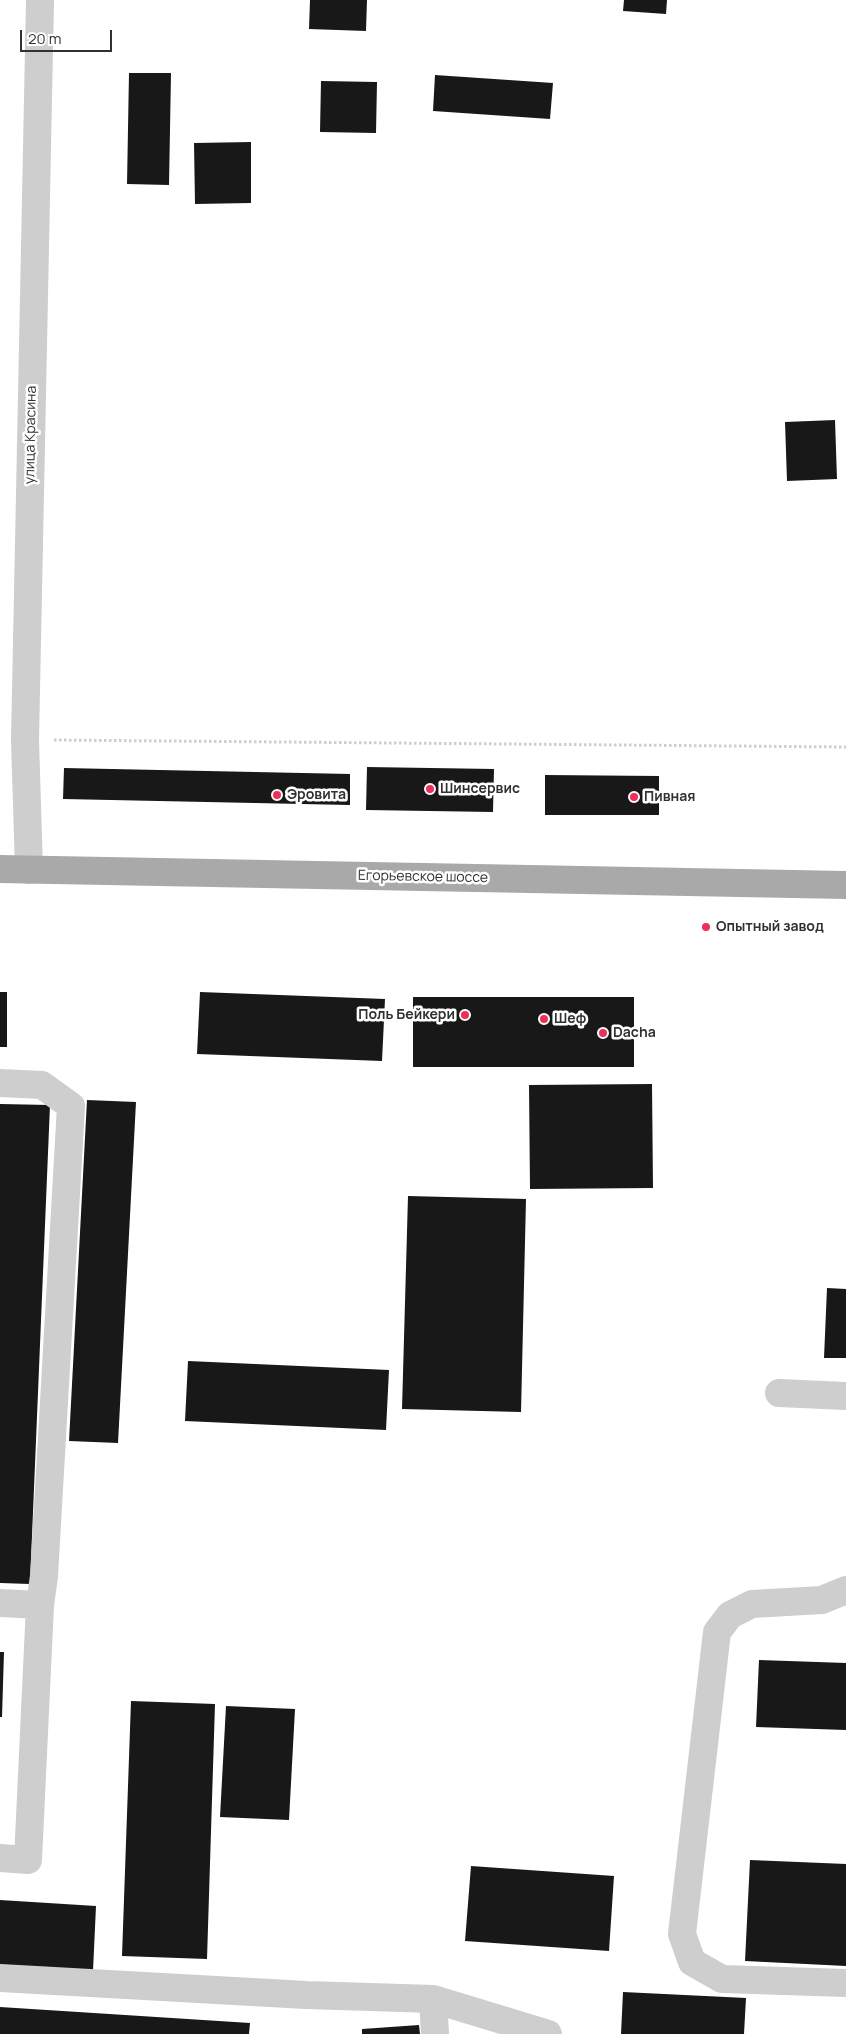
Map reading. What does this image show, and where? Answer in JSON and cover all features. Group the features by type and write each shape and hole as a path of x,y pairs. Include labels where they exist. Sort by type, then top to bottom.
{"main road":[{"name":"Егорьевское шоссе","path":"0,869 846,885"}],"lane":[{"name":"улица Красина","path":"29,870 25,740 40,0"},
{"path":"0,1083 42,1085 71,1106 44,1566 40,1605 28,1860 0,1858"},
{"path":"779,1393 846,1396"},
{"path":"846,1590 822,1600 752,1604 730,1615 717,1632 682,1934 692,1962 722,1979 846,1983"},
{"path":"0,1603 40,1605"},
{"path":"0,1978 433,1999 548,2034"},
{"path":"433,1999 435,2034"}],"path":[{"path":"25,740 846,748"}],"building":[{"path":"310,0 367,0 366,31 309,29"},
{"path":"624,0 667,0 666,14 623,11"},
{"path":"129,73 171,73 169,185 127,184"},
{"path":"435,75 553,83 550,119 433,111"},
{"path":"321,81 377,82 376,133 320,132"},
{"path":"251,142 251,203 195,204 194,143"},
{"path":"835,420 837,479 787,481 785,422"},
{"name":"Шинсервис","path":"367,767 494,769 493,812 366,810"},
{"path":"64,768 350,774 350,805 63,799"},
{"path":"545,775 659,776 659,815 545,815"},
{"path":"0,992 7,992 7,1047 0,1047"},
{"path":"200,992 385,999 382,1061 197,1054"},
{"path":"413,997 634,997 634,1067 413,1067"},
{"path":"652,1084 653,1188 530,1189 529,1085"},
{"path":"87,1100 136,1102 118,1443 69,1441"},
{"path":"0,1104 50,1105 30,1584 0,1583"},
{"path":"408,1196 526,1199 521,1412 402,1409"},
{"path":"827,1288 846,1289 846,1358 824,1358"},
{"path":"188,1361 389,1370 386,1430 185,1421"},
{"path":"0,1652 4,1652 2,1717 0,1717"},
{"path":"759,1660 846,1663 846,1730 756,1727"},
{"path":"131,1701 215,1704 207,1959 122,1956"},
{"path":"226,1706 295,1709 289,1820 220,1817"},
{"path":"750,1860 846,1864 846,1966 745,1961"},
{"path":"471,1866 614,1876 609,1951 465,1941"},
{"path":"0,1900 96,1906 93,1971 0,1965"},
{"path":"623,1992 746,1998 744,2034 621,2034"},
{"path":"0,2007 250,2023 249,2034 0,2034"},
{"path":"419,2025 420,2034 362,2034 362,2029"}],"place":[{"name":"Шинсервис","path":"430,789"},
{"name":"Эровита","path":"277,795"},
{"name":"Пивная","path":"634,797"},
{"name":"Опытный завод","path":"706,927"},
{"name":"Поль Бейкери","path":"465,1015"},
{"name":"Шеф","path":"544,1019"},
{"name":"Dacha","path":"603,1033"}]}
